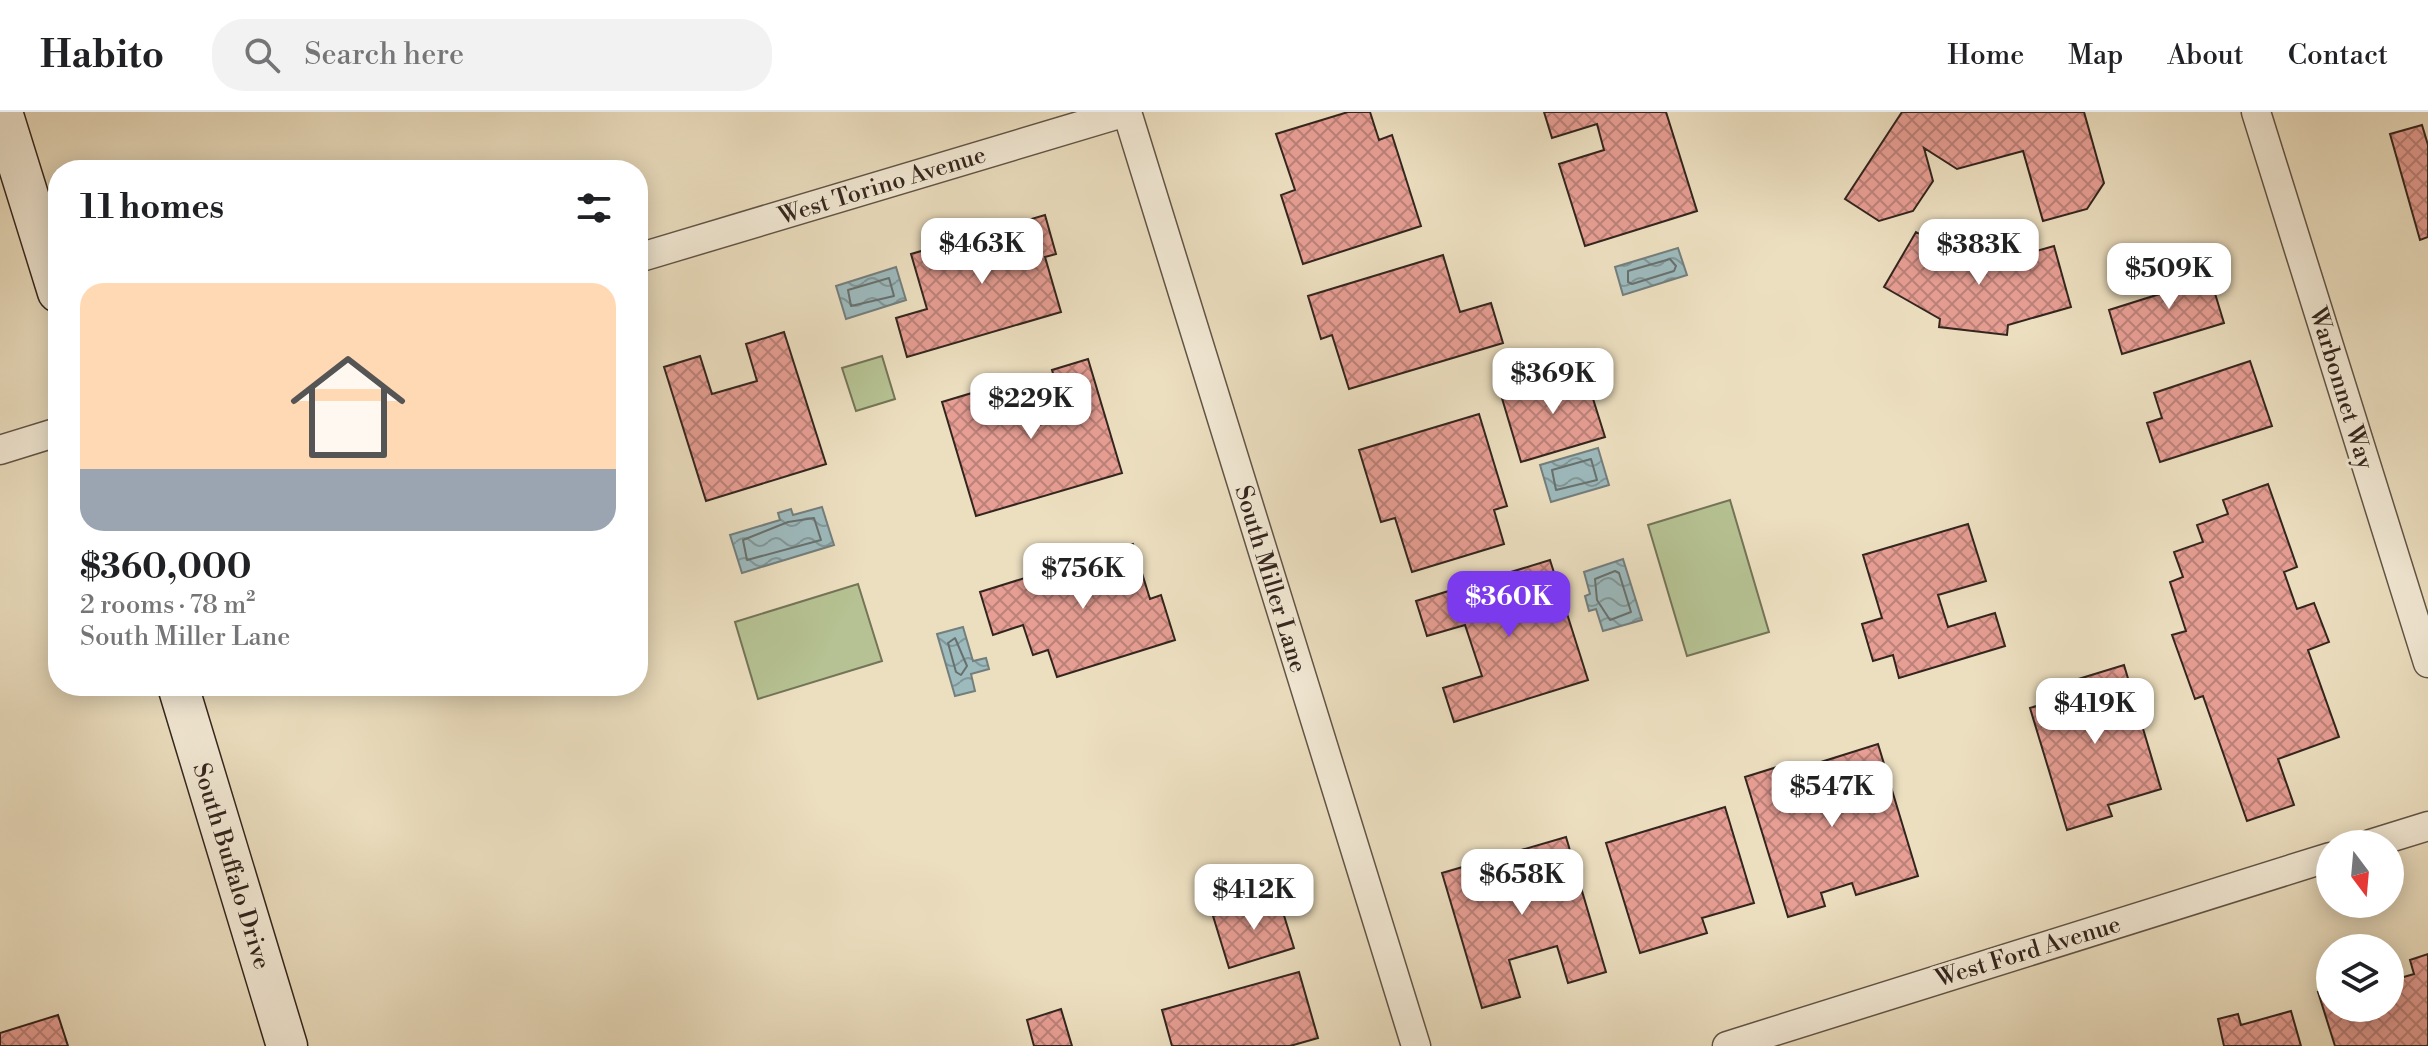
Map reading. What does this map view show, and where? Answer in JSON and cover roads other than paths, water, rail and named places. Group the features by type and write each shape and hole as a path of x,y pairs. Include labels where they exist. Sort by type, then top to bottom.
{"main road":[{"path":"2,112 48,260"},
{"name":"South Buffalo Drive","path":"181,696 287,1046"}],"street":[{"name":"West Torino Avenue","path":"648,255 1126,112"},
{"name":"South Miller Lane","path":"1126,112 1416,1046"},
{"name":"Warbonnet Way","path":"2256,112 2428,663"},
{"path":"0,450 48,435"},
{"path":"2404,833 2428,826"},
{"name":"West Ford Avenue","path":"1727,1046 2316,861"}],"water":[{"path":"1678,248 1687,275 1623,295 1615,267"},
{"path":"896,267 906,300 846,319 836,286"},
{"path":"1598,448 1609,485 1551,502 1540,465"},
{"path":"822,507 834,545 742,573 730,535 780,520 778,513 791,509 793,515"},
{"path":"1623,559 1642,620 1603,631 1596,609 1589,611 1585,596 1590,594 1584,572"},
{"path":"963,627 973,661 986,658 989,669 971,674 975,691 955,696 937,634"}]}
